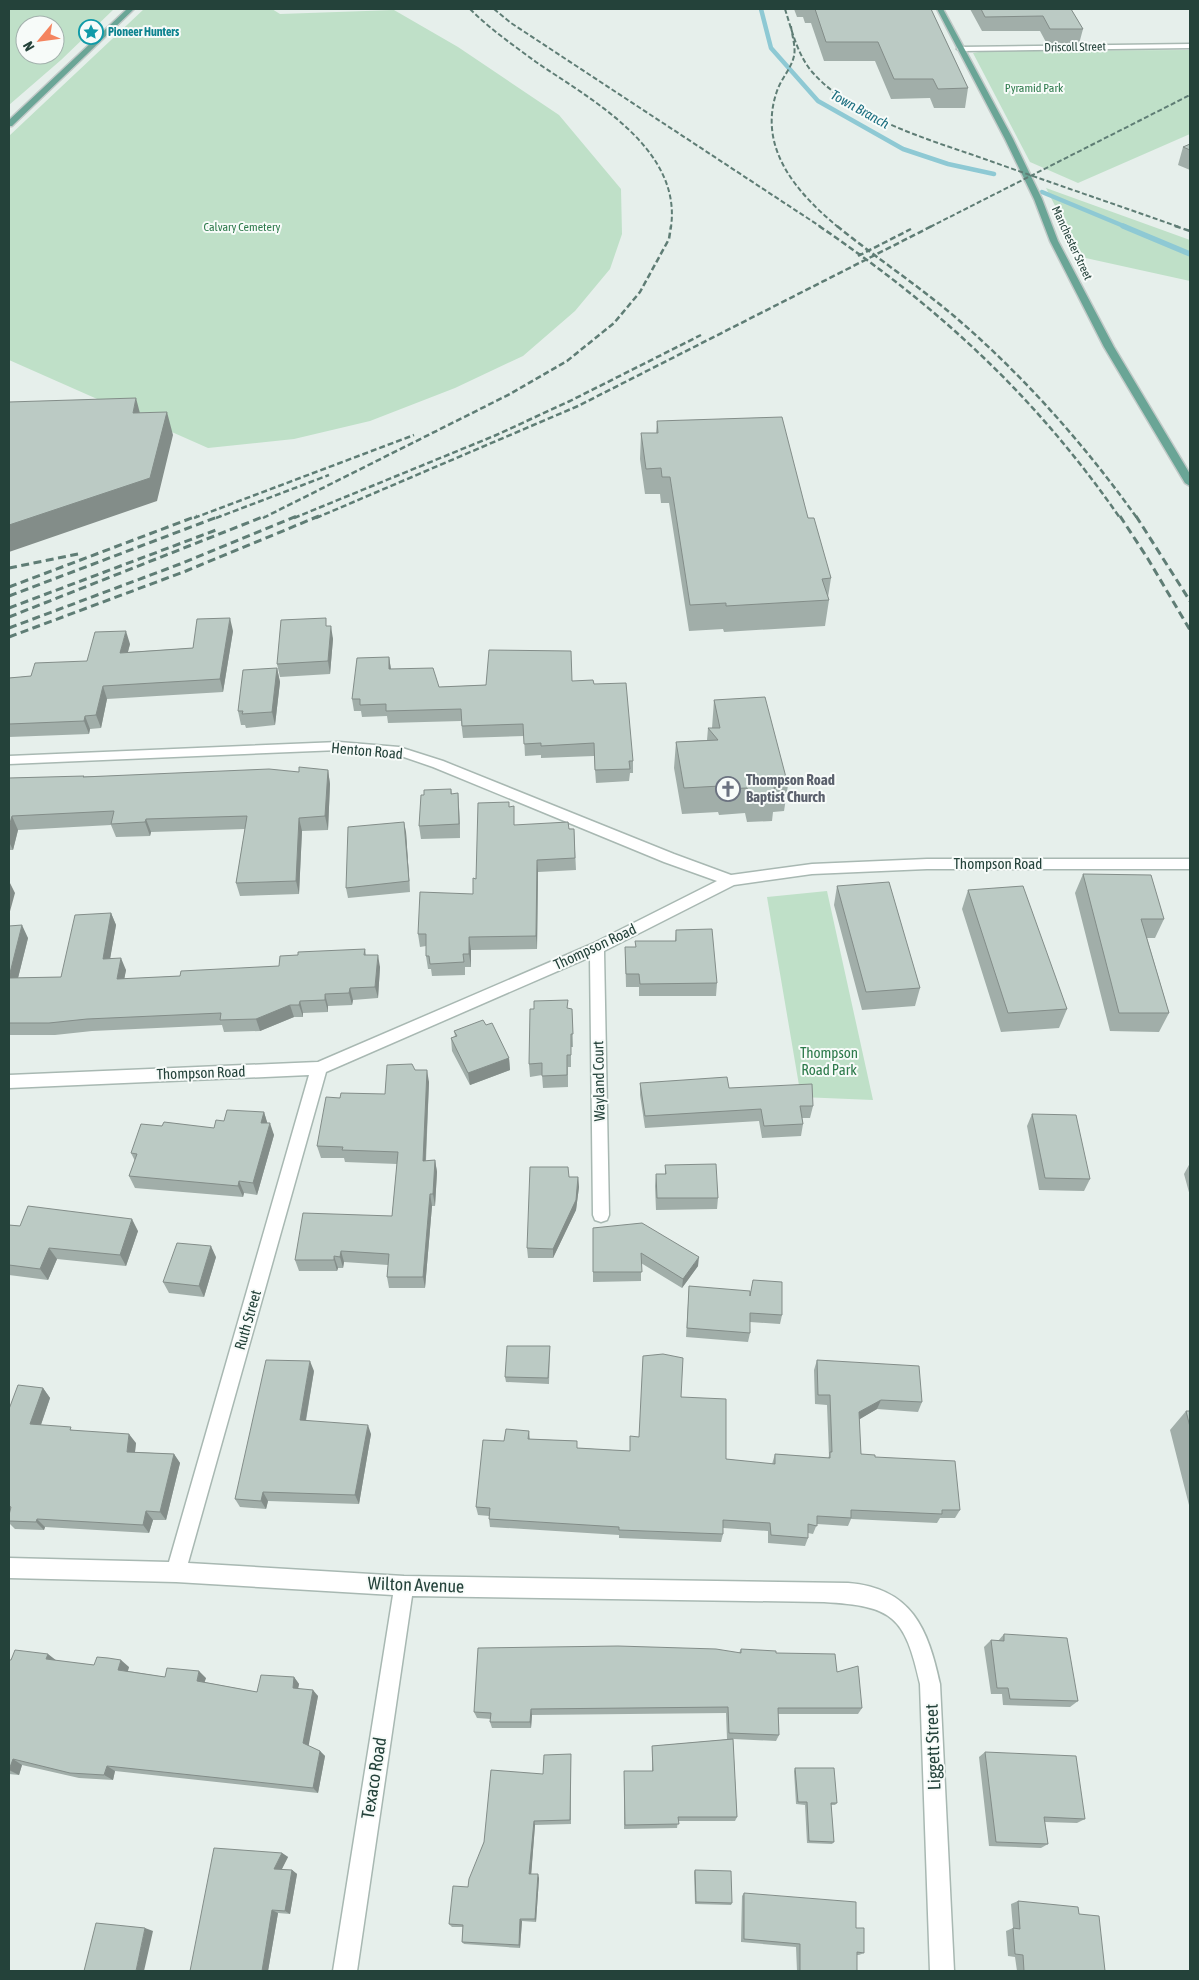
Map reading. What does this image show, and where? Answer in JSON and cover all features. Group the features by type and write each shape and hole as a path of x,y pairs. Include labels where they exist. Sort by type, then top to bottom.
{"main road":[{"path":"9,124 131,9"},
{"name":"Manchester Street","path":"940,9 1009,139 1038,199 1054,241 1109,347 1190,482"}],"street":[{"name":"Driscoll Street","path":"961,49 1190,46"},
{"name":"Henton Road","path":"9,760 339,746 398,751 438,764 669,858 731,880"},
{"name":"Thompson Road","path":"9,1081 319,1068 597,948 731,880 812,869 934,864 1190,864"},
{"name":"Wayland Court","path":"597,948 600,1214"},
{"name":"Ruth Street","path":"176,1572 319,1068"},
{"name":"Wilton Avenue","path":"9,1568 176,1572 404,1586 824,1592"},
{"name":"Texaco Road","path":"344,1971 404,1586"},
{"name":"Liggett Street","path":"824,1592 863,1594 893,1605 908,1620 922,1649 930,1684 942,1971"}],"green space":[{"path":"9,9 114,9 65,56 65,15 15,15 15,65 55,65 9,105"},
{"name":"Calvary Cemetery","path":"144,9 272,9 280,14 394,10 458,47 559,115 621,189 622,234 610,269 575,311 523,356 455,388 370,421 294,439 208,448 9,360 9,136"},
{"name":"Pyramid Park","path":"1190,50 1190,134 1078,183 1030,162 973,53 985,51"},
{"path":"1046,188 1190,240 1190,281 1081,257"},
{"name":"Thompson Road Park","path":"827,891 873,1100 801,1097 767,897"}],"building":[{"path":"815,9 931,9 968,88 938,89 933,79 894,79 878,42 826,42"},
{"path":"981,9 1071,9 1083,29 1050,29 1043,16 985,17"},
{"path":"1190,144 1190,150 1183,147"},
{"path":"136,398 133,413 167,412 150,478 9,525 9,402"},
{"path":"782,417 808,518 814,518 831,578 822,579 829,600 726,606 726,603 690,605 670,477 662,477 661,468 646,469 641,433 658,433 657,421"},
{"path":"230,618 220,679 103,686 96,715 85,716 84,721 9,724 9,678 31,676 35,663 87,661 95,632 126,631 120,653 193,648 197,619"},
{"path":"326,618 326,626 331,626 328,661 277,664 281,620"},
{"path":"489,650 571,651 572,681 593,680 594,684 626,683 633,761 629,761 630,769 595,770 594,743 541,746 541,743 524,744 523,724 462,726 461,709 386,711 386,704 360,705 360,699 352,699 357,658 389,657 389,669 433,668 439,687 486,685"},
{"path":"277,668 272,712 242,714 243,711 238,711 243,670"},
{"name":"Thompson Road Baptist Church","path":"765,697 788,785 774,786 775,795 750,797 747,788 721,789 720,786 684,788 676,742 718,740 708,728 720,728 714,700"},
{"path":"299,767 328,770 325,816 299,818 296,881 236,883 247,816 146,819 145,822 111,824 114,811 12,816 9,827 9,778 83,777 269,769 299,772"},
{"path":"451,789 451,794 458,793 459,824 419,826 421,795 424,795 424,790"},
{"path":"509,802 509,807 514,806 514,825 568,822 569,829 574,829 575,858 537,860 536,936 469,937 469,954 463,954 464,962 430,964 429,956 426,956 426,934 418,934 420,892 473,894 473,878 476,879 478,803"},
{"path":"404,822 409,881 346,888 348,827"},
{"path":"1083,874 1151,875 1164,919 1141,919 1169,1013 1119,1013"},
{"path":"889,882 920,988 866,992 837,886"},
{"path":"1023,886 1067,1009 1008,1013 968,890"},
{"path":"111,913 103,959 121,958 117,979 180,976 181,971 279,966 280,956 298,955 298,952 365,949 364,955 378,955 375,987 350,988 349,993 325,994 325,1000 300,1001 299,1005 290,1005 256,1019 220,1020 221,1013 87,1019 49,1023 9,1023 9,978 61,977 75,915"},
{"path":"22,925 9,977 9,926"},
{"path":"712,929 717,983 640,984 639,974 626,974 625,947 636,947 635,941 676,941 676,930"},
{"path":"568,1000 567,1008 572,1009 573,1034 571,1034 571,1055 567,1055 567,1075 542,1076 542,1063 529,1064 530,1009 534,1009 534,1001"},
{"path":"483,1020 486,1025 492,1023 509,1058 468,1073 451,1038 457,1036 454,1031"},
{"path":"412,1064 415,1070 427,1070 423,1161 435,1160 433,1194 430,1194 423,1277 387,1277 389,1254 341,1251 340,1257 334,1256 334,1260 295,1260 303,1213 392,1216 398,1152 342,1150 343,1147 317,1146 326,1097 340,1098 341,1093 385,1094 387,1065"},
{"path":"727,1077 729,1088 812,1084 813,1106 800,1106 803,1124 764,1126 761,1109 645,1116 640,1083"},
{"path":"227,1110 264,1112 261,1123 270,1123 253,1183 239,1181 238,1186 129,1176 137,1154 131,1153 141,1124 162,1126 164,1122 214,1128 216,1120 224,1121"},
{"path":"1032,1114 1076,1115 1090,1179 1045,1178"},
{"path":"716,1164 718,1198 657,1198 656,1174 666,1174 665,1165"},
{"path":"530,1167 568,1167 569,1177 578,1177 576,1200 553,1249 527,1248"},
{"path":"28,1206 132,1219 120,1255 49,1248 40,1269 9,1265 9,1225 20,1226"},
{"path":"642,1223 699,1257 683,1279 641,1253 642,1272 593,1272 593,1228"},
{"path":"177,1243 211,1246 199,1286 163,1282"},
{"path":"753,1280 782,1282 782,1315 750,1313 750,1333 687,1328 689,1286 750,1291 750,1296"},
{"path":"507,1346 550,1346 548,1378 505,1377"},
{"path":"663,1354 683,1358 681,1397 726,1399 726,1459 775,1464 775,1454 830,1458 830,1452 832,1452 830,1395 818,1395 817,1360 919,1366 922,1402 881,1400 859,1412 861,1454 875,1455 875,1457 955,1461 960,1510 942,1510 942,1514 851,1510 851,1518 817,1516 817,1526 808,1524 808,1538 771,1535 770,1523 723,1520 723,1534 619,1530 619,1527 489,1519 490,1508 476,1507 483,1440 504,1441 506,1429 529,1431 528,1439 577,1441 577,1448 630,1451 630,1436 639,1437 643,1356"},
{"path":"266,1360 310,1361 300,1420 368,1425 355,1495 263,1492 261,1501 235,1499"},
{"path":"18,1385 43,1388 30,1424 71,1427 70,1430 129,1434 127,1452 174,1454 160,1512 146,1511 143,1525 37,1519 36,1522 9,1521 11,1507 9,1506 9,1409"},
{"path":"1186,1411 1190,1411 1190,1427"},
{"path":"1004,1634 1067,1638 1078,1701 1010,1699 1008,1688 997,1688 991,1640 1004,1641"},
{"path":"618,1646 716,1649 741,1653 741,1649 776,1651 776,1653 835,1654 837,1672 858,1666 862,1708 778,1708 779,1735 729,1733 728,1707 531,1709 530,1722 490,1722 491,1713 474,1712 478,1648"},
{"path":"15,1650 48,1654 46,1659 94,1665 97,1657 121,1660 118,1670 165,1677 167,1668 199,1671 197,1681 257,1692 261,1675 294,1677 293,1688 313,1690 303,1743 320,1751 313,1788 107,1766 104,1775 70,1773 13,1759 9,1770 9,1660 11,1660"},
{"path":"733,1739 737,1817 678,1817 679,1824 625,1825 624,1771 653,1771 652,1746"},
{"path":"985,1752 1076,1756 1085,1819 1044,1817 1048,1844 996,1842"},
{"path":"571,1754 570,1820 534,1821 529,1874 538,1874 535,1919 520,1919 519,1945 462,1942 463,1925 449,1924 453,1886 468,1887 469,1879 484,1842 491,1770 543,1774 544,1755"},
{"path":"795,1768 834,1768 837,1803 831,1803 834,1842 809,1841 807,1802 798,1802"},
{"path":"214,1848 282,1853 274,1869 292,1870 285,1911 272,1910 262,1971 190,1971"},
{"path":"695,1870 731,1871 732,1903 696,1902"},
{"path":"744,1893 856,1902 856,1928 864,1928 864,1953 857,1952 857,1971 800,1971 800,1944 744,1939"},
{"path":"1018,1901 1078,1907 1079,1914 1099,1916 1105,1971 1024,1971 1023,1955 1015,1954 1013,1928 1020,1929"},
{"path":"96,1923 145,1928 136,1971 84,1971"}],"waterway":[{"name":"Town Branch","path":"761,9 771,48 818,101 903,149 948,164 994,174"},
{"name":"Town Branch","path":"1042,192 1126,227"},
{"name":"Town Branch","path":"1123,226 1190,254"}],"railway":[{"path":"470,9 510,43 581,92 628,129 647,150 662,173 671,199 671,226"},
{"path":"494,9 511,23 821,227"},
{"path":"785,9 792,31"},
{"path":"791,26 792,31"},
{"path":"792,31 808,67 832,90 852,105 898,128 1032,175"},
{"path":"792,31 794,56 777,91 772,112 772,132 777,150 795,184 838,227"},
{"path":"1032,175 1190,95"},
{"path":"930,227 1032,175"},
{"path":"1032,175 1179,227"},
{"path":"263,518 510,394 567,361 614,323 640,292 669,239 671,226"},
{"path":"819,226 861,255"},
{"path":"837,226 868,251"},
{"path":"874,255 932,226"},
{"path":"1175,226 1190,231"},
{"path":"868,251 911,229"},
{"path":"861,255 868,251"},
{"path":"868,251 874,255"},
{"path":"861,255 867,259"},
{"path":"867,259 874,255"},
{"path":"874,255 940,304 980,339 1028,386 1074,437 1137,518"},
{"path":"316,518 578,406 867,259"},
{"path":"867,259 946,323 1020,394 1055,433 1120,518"},
{"path":"294,518 494,436 570,401 701,335"},
{"path":"194,518 414,435"},
{"path":"216,518 329,475"},
{"path":"9,587 197,516"},
{"path":"9,596 220,516"},
{"path":"9,617 265,516"},
{"path":"9,628 180,564 297,516"},
{"path":"9,637 186,571 319,516"},
{"path":"1120,516 1190,630"},
{"path":"1136,516 1190,601"},
{"path":"9,608 216,530"},
{"path":"9,568 78,554"}],"place":[{"name":"Pioneer Hunters","path":"91,32"},
{"name":"Thompson Road Baptist Church","path":"728,789"}]}
